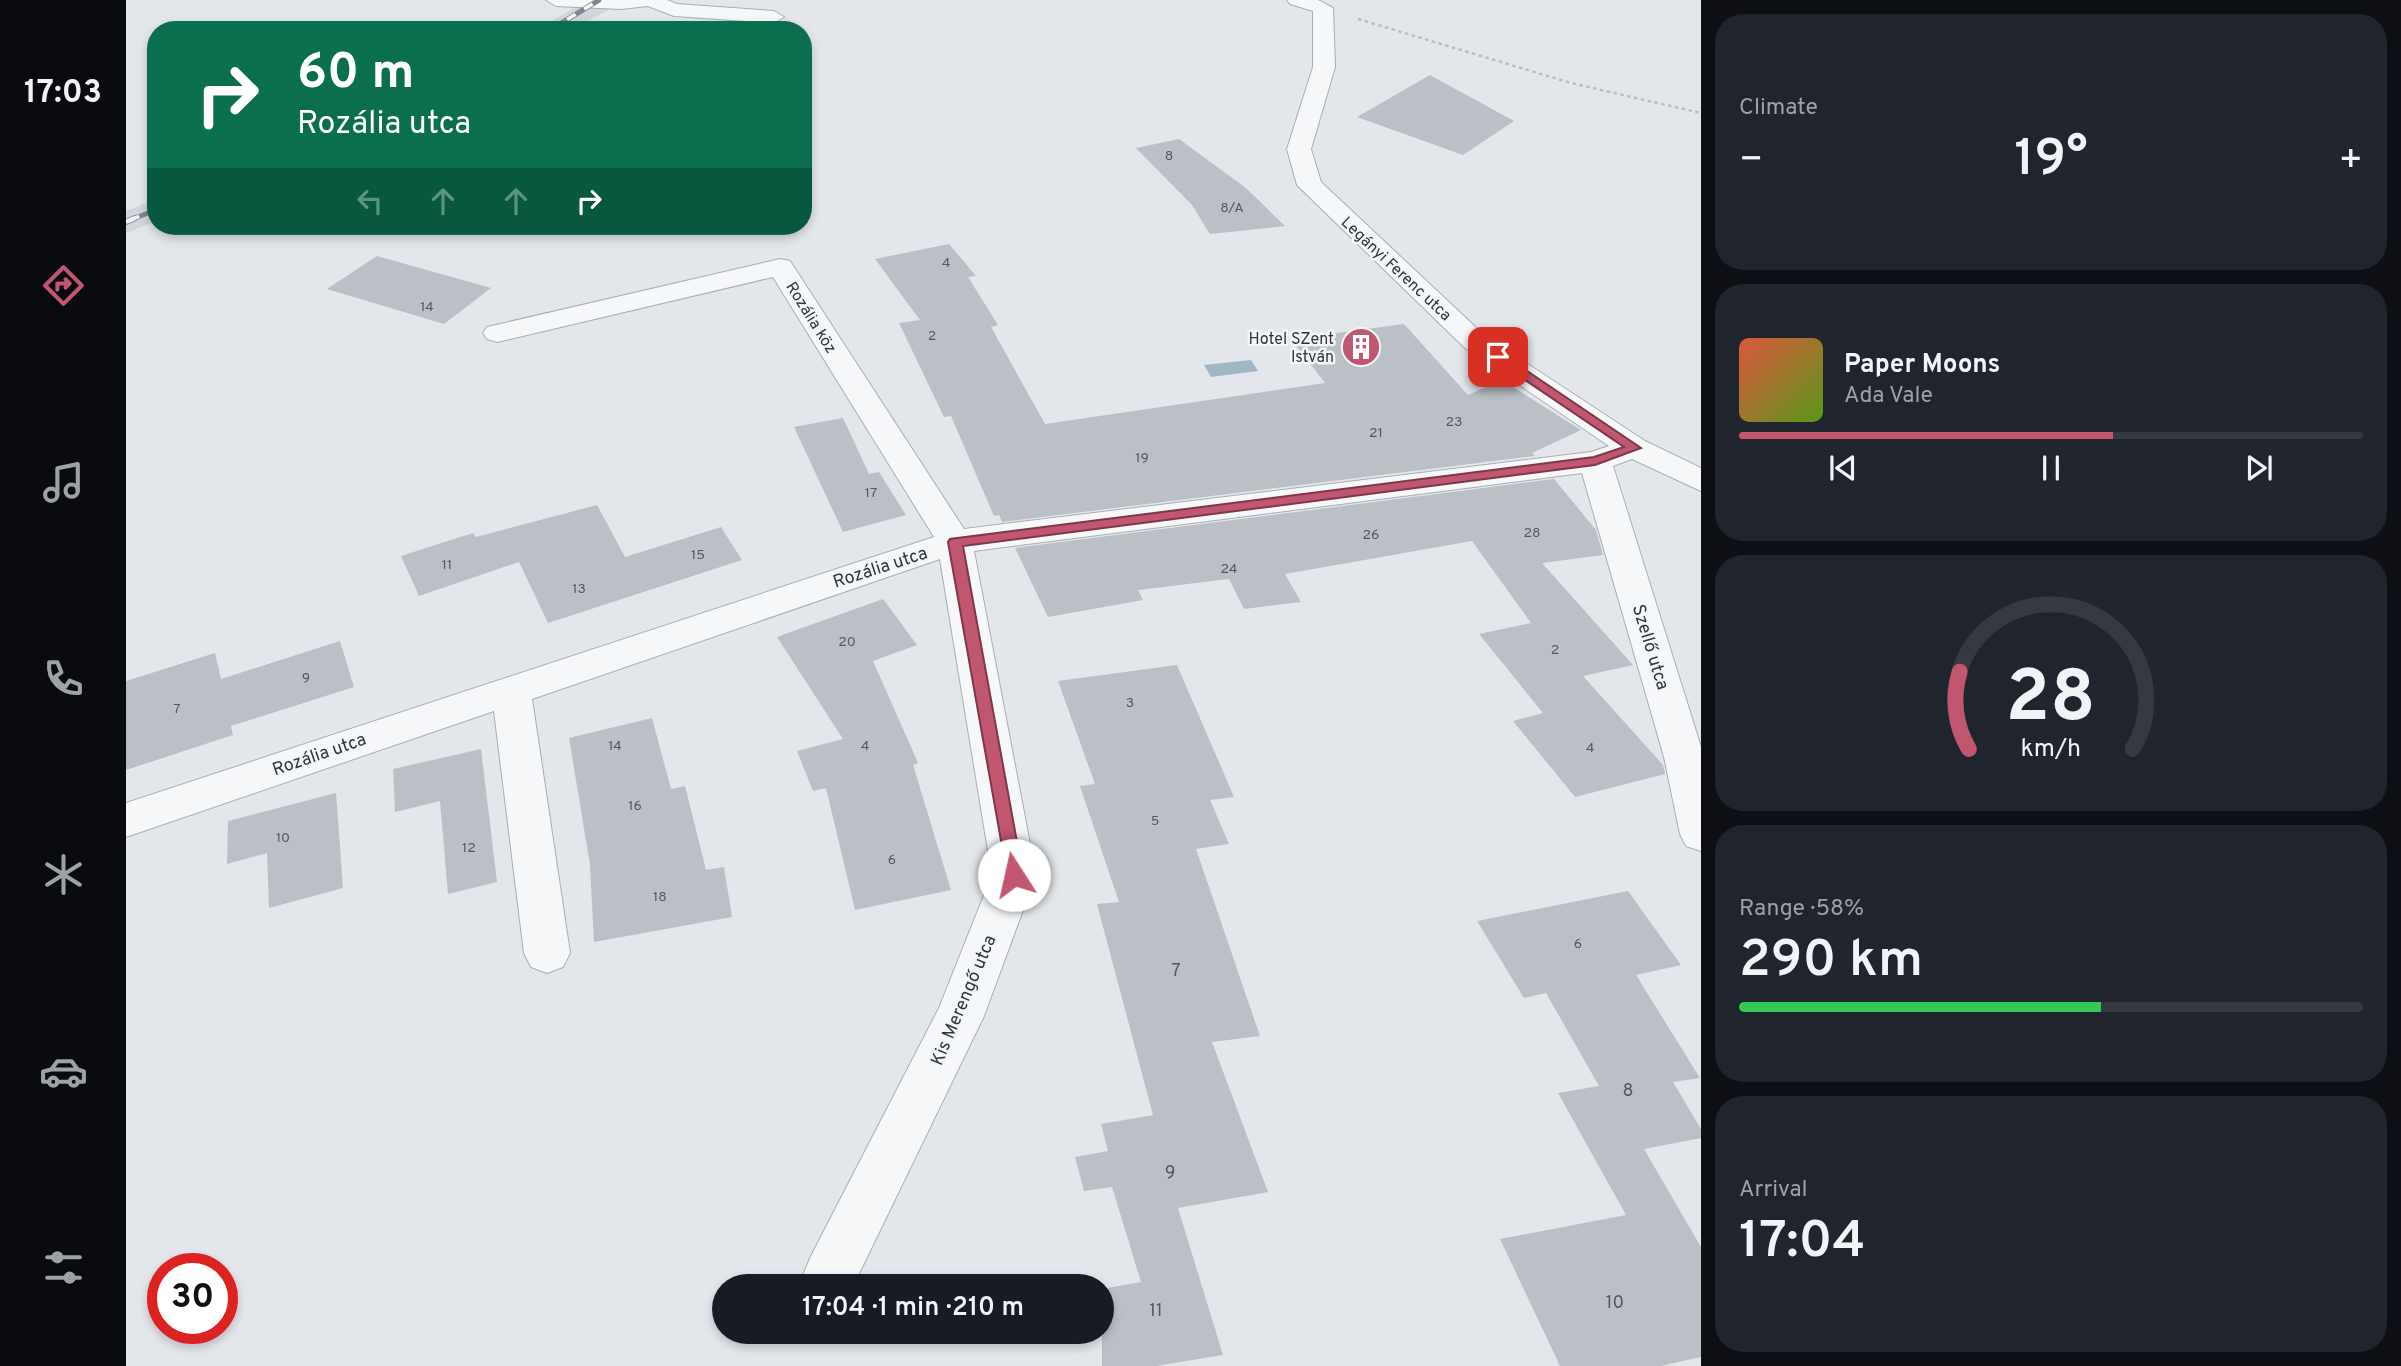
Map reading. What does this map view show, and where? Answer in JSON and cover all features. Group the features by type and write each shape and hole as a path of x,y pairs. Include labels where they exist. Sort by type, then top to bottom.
{"street":[{"path":"556,0 621,3 651,0 674,10 774,17"},
{"path":"1297,0 1323,8"},
{"name":"Legányi Ferenc utca","path":"1323,8 1324,67 1299,149 1309,185 1475,342 1634,448 1701,481"},
{"name":"Rozália köz","path":"497,333 780,267 955,542"},
{"name":"Rozália utca","path":"126,820 955,542 1595,461 1634,448"},
{"name":"Szellő utca","path":"1595,461 1684,757 1701,834"},
{"name":"Kis Merengő utca","path":"831,1274 960,1016 1014,875 955,542"},
{"path":"512,689 547,953"}],"path":[{"path":"1323,8 1539,75 1637,101 1701,113"}],"shaded area":[{"path":"588,0 621,3 588,21 552,21"},
{"path":"147,203 147,225 126,233 126,211"}],"water":[{"path":"1251,360 1258,371 1211,377 1204,365"}],"building":[{"path":"1430,75 1514,121 1463,155 1357,117"},
{"path":"1179,139 1246,188 1285,226 1210,234 1192,205 1136,148"},
{"path":"949,244 976,276 968,277 998,325 991,327 1045,424 1325,383 1291,339 1404,324 1468,395 1502,380 1581,430 1532,453 1535,456 1002,522 999,515 994,516 951,416 944,417 899,323 920,320 875,259"},
{"path":"377,256 491,288 444,324 327,289"},
{"path":"843,418 869,474 879,472 906,515 843,532 794,427"},
{"path":"1554,479 1596,530 1603,555 1542,563 1633,665 1583,676 1663,765 1665,774 1575,797 1513,721 1543,713 1479,634 1531,623 1472,541 1285,574 1301,602 1244,609 1229,579 1138,590 1143,600 1048,617 1015,548"},
{"path":"597,505 625,557 721,527 742,560 548,623 519,562 419,596 401,556 473,533 476,537"},
{"path":"883,599 917,645 873,661 918,763 913,765 951,890 855,910 826,788 813,791 797,751 843,739 777,637"},
{"path":"340,641 354,687 231,726 233,735 126,770 126,681 215,653 221,679"},
{"path":"1177,665 1234,797 1210,800 1229,844 1196,849 1260,1036 1212,1042 1268,1192 1178,1208 1223,1355 1156,1366 1102,1366 1102,1344 1114,1344 1114,1287 1141,1282 1112,1187 1084,1191 1075,1157 1108,1151 1101,1124 1153,1115 1097,904 1119,902 1080,786 1095,784 1058,681"},
{"path":"652,718 671,789 685,786 706,870 724,867 732,917 594,942 590,865 569,738"},
{"path":"481,749 497,882 448,894 440,801 395,812 393,769"},
{"path":"336,793 343,888 269,908 267,853 227,864 228,821"},
{"path":"1628,891 1681,965 1636,975 1700,1078 1673,1082 1701,1129 1701,1138 1644,1149 1701,1247 1701,1357 1660,1366 1560,1366 1500,1239 1626,1215 1558,1093 1599,1086 1546,993 1524,998 1477,921"}],"railway":[{"path":"565,21 599,0"},
{"path":"134,219 147,213"},
{"path":"126,222 134,219"}],"place":[{"name":"Hotel SZent István","path":"1361,347"}],"route":[{"path":"1014,875 955,542 1595,461 1634,448 1498,357"}]}
